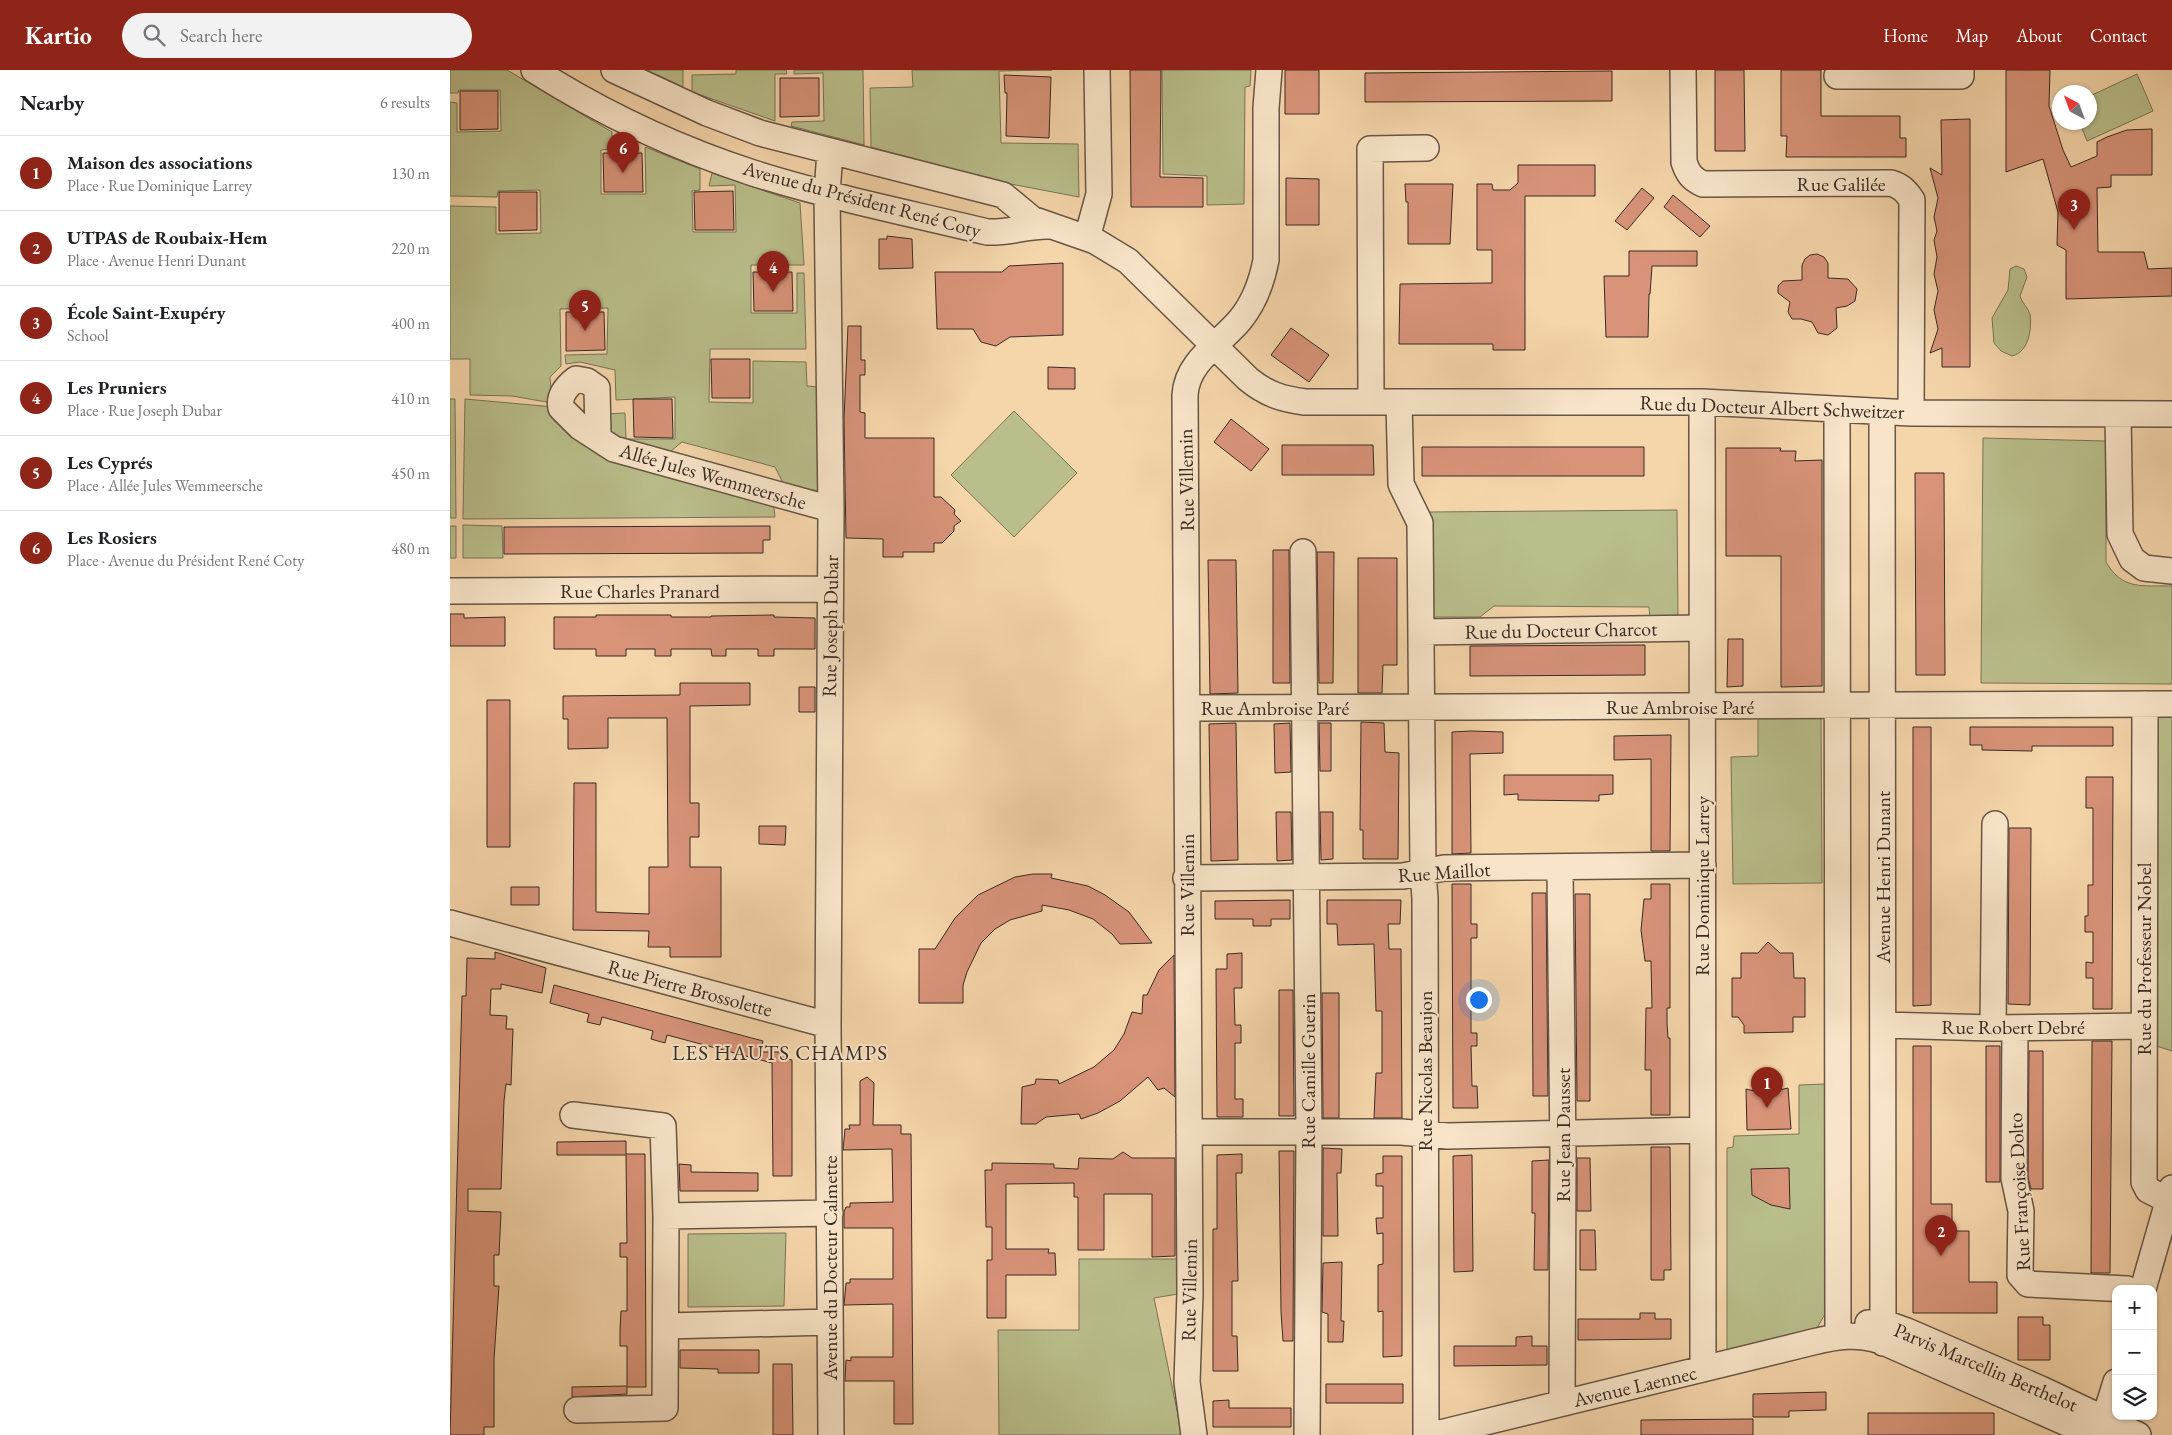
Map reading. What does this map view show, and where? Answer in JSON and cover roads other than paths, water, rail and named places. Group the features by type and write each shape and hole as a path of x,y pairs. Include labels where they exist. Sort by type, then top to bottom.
{"street":[{"name":"Avenue du Président René Coty","path":"534,70 621,120 665,140 752,173 987,232 1001,233 1022,227 1047,226"},
{"name":"Avenue du Président René Coty","path":"614,70 707,113 760,133 996,193 1011,201 1032,219 1047,226"},
{"path":"1087,238 1099,194 1097,70"},
{"name":"Rue Villemin","path":"1194,1435 1187,1382 1190,1293 1186,878 1188,708 1185,388 1191,371 1248,309 1265,267 1268,70"},
{"name":"Rue Galilée","path":"1684,70 1684,162 1687,172 1694,180 1703,184 1891,182 1899,185 1912,200 1911,413"},
{"path":"1837,76 1961,76 1961,70"},
{"path":"1371,402 1370,148 1426,148"},
{"name":"Rue Joseph Dubar","path":"830,152 827,193 831,509 829,589 828,1025 830,1101"},
{"name":"Rue du Docteur Albert Schweitzer","path":"1047,226 1087,238 1114,252 1135,267 1248,379 1274,396 1305,402 1702,402 1911,413 2172,414"},
{"path":"1399,402 1401,484 1420,522 1422,707"},
{"name":"Rue Dominique Larrey","path":"1702,402 1703,1369"},
{"path":"1837,410 1838,1336"},
{"name":"Avenue Henri Dunant","path":"1876,1334 1883,1026 1882,412"},
{"path":"2118,414 2120,534 2132,559 2144,568 2172,571"},
{"name":"Allée Jules Wemmeersche","path":"598,437 621,451 831,509"},
{"name":"Rue Camille Guerin","path":"1303,552 1309,1132 1307,1435"},
{"name":"Rue Charles Pranard","path":"450,591 829,589"},
{"name":"Rue du Docteur Charcot","path":"1421,632 1702,628"},
{"name":"Rue du Professeur Nobel","path":"2145,704 2144,1182 2148,1190 2170,1194"},
{"name":"Rue Ambroise Paré","path":"1188,708 2172,704"},
{"name":"Rue Nicolas Beaujon","path":"1422,707 1423,873 1425,898 1426,1435"},
{"name":"Rue Françoise Dolto","path":"1994,824 2004,1028 2014,1178 2021,1211 2020,1275 2028,1284 2112,1288"},
{"name":"Rue Maillot","path":"1186,878 1403,876 1444,868 1703,865"},
{"name":"Rue Jean Dausset","path":"1560,868 1563,1132 1562,1403"},
{"path":"450,923 450,930"},
{"name":"Rue Pierre Brossolette","path":"450,923 828,1025"},
{"name":"Rue Robert Debré","path":"1883,1026 2004,1028 2144,1026"},
{"name":"Avenue du Docteur Calmette","path":"830,1101 831,1435"},
{"path":"573,1116 663,1126 666,1216 665,1408 577,1410"},
{"path":"1189,1132 1309,1132 1448,1136 1702,1130"},
{"path":"2144,1285 2170,1194"},
{"path":"666,1216 830,1213"},
{"path":"666,1326 830,1322"},
{"name":"Avenue Laennec","path":"1432,1435 1495,1428 1562,1403 1838,1336 1876,1334"},
{"name":"Parvis Marcellin Berthelot","path":"1876,1334 2099,1429 2138,1435"},
{"path":"2099,1429 2112,1393"}],"place":[{"name":"Les Rosiers","path":"623,173"},
{"name":"École Saint-Exupéry","path":"2074,230"},
{"name":"Les Pruniers","path":"773,292"},
{"name":"Les Cyprés","path":"585,331"},
{"name":"Maison des associations","path":"1767,1108"},
{"name":"UTPAS de Roubaix-Hem","path":"1941,1256"}],"district":[{"name":"LES HAUTS CHAMPS","path":"780,1053"}]}
